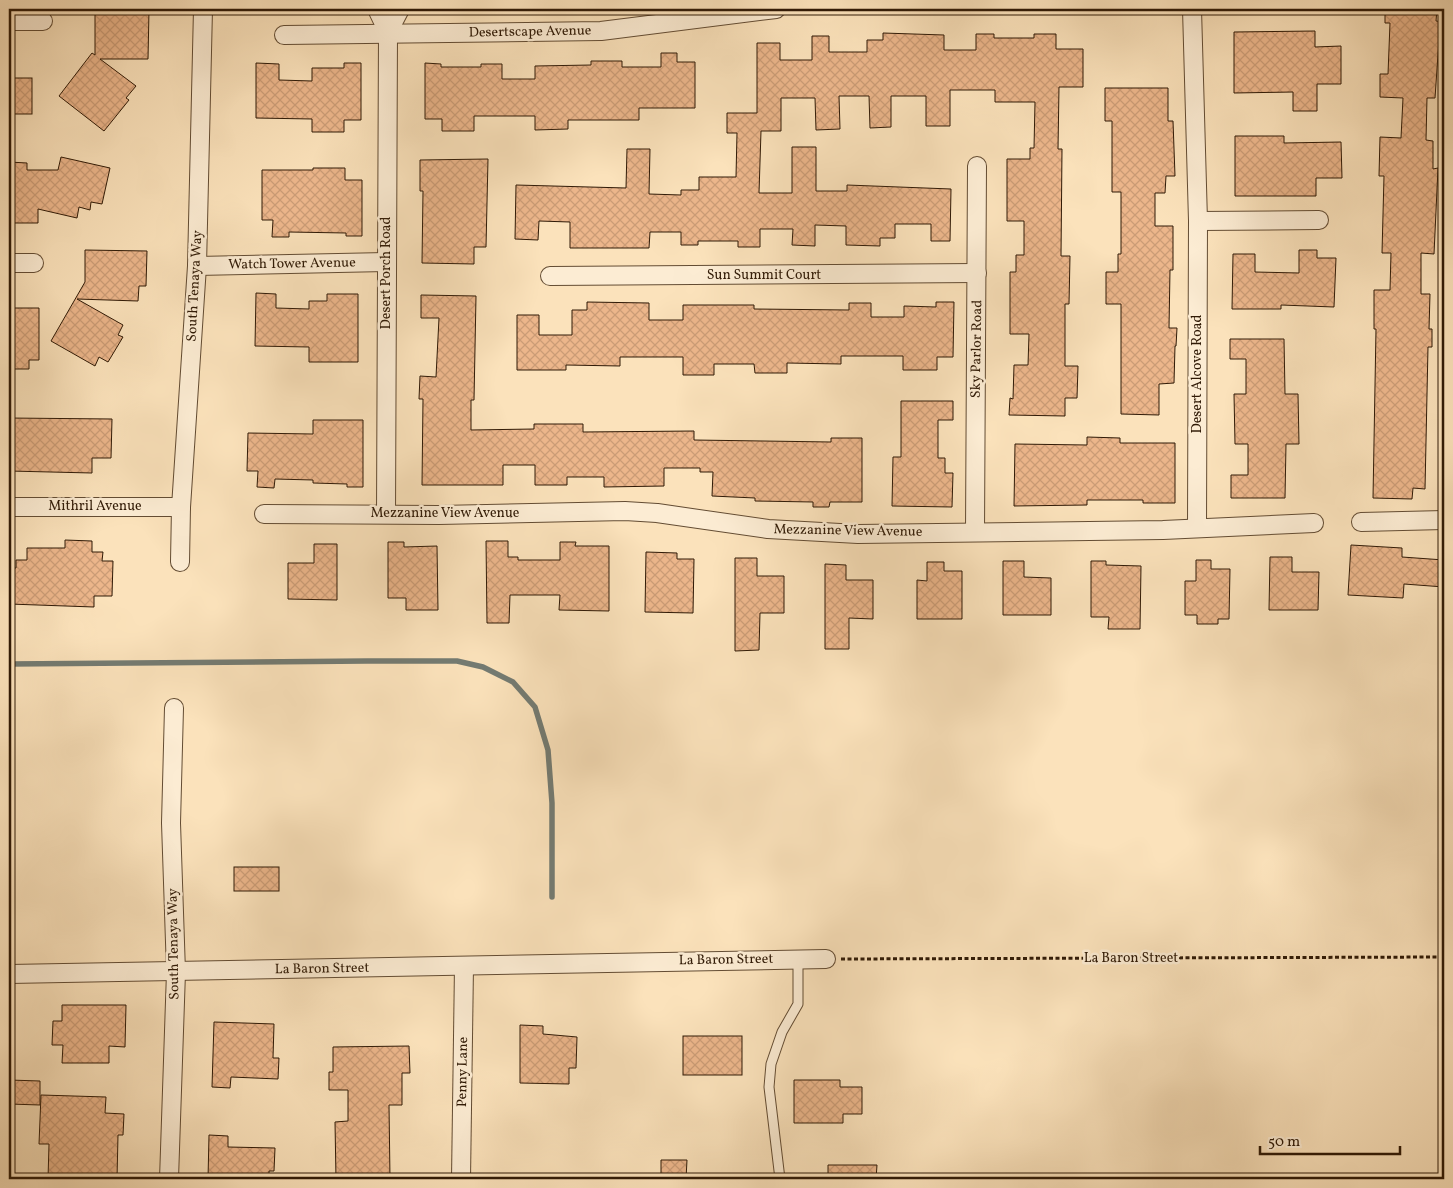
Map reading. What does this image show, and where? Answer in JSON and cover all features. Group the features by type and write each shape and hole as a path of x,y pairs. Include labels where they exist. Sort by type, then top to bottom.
{"street":[{"name":"South Tenaya Way","path":"180,562 181,507 197,266 203,9"},
{"name":"Desert Porch Road","path":"377,9 388,32 386,514"},
{"name":"Desert Porch Road","path":"388,32 400,9"},
{"name":"Desertscape Avenue","path":"284,35 388,32 601,31 776,9"},
{"name":"Desert Alcove Road","path":"1192,9 1198,221 1197,527"},
{"path":"9,21 43,21"},
{"name":"Sky Parlor Road","path":"975,532 977,166"},
{"path":"1198,221 1319,220"},
{"name":"Watch Tower Avenue","path":"197,266 386,262"},
{"path":"9,263 34,263"},
{"name":"Sun Summit Court","path":"550,276 977,273"},
{"name":"Mithril Avenue","path":"9,507 181,507"},
{"name":"Mezzanine View Avenue","path":"264,514 625,511 807,533 975,532 1314,523"},
{"path":"1361,522 1444,520"},
{"name":"South Tenaya Way","path":"169,1179 176,972 171,823 174,708"},
{"name":"La Baron Street","path":"9,974 826,959"},
{"name":"Penny Lane","path":"461,1179 464,966"}],"lane":[{"path":"780,1179 769,1087 771,1064 782,1032 798,1004 798,959"}],"path":[{"name":"La Baron Street","path":"826,959 1444,957"}],"building":[{"path":"95,9 149,10 148,59 100,59 136,86 126,98 129,100 104,131 59,96 92,53 95,55"},
{"path":"1385,9 1437,9 1436,21 1444,22 1443,40 1439,40 1435,98 1427,98 1426,140 1433,141 1433,169 1438,168 1434,254 1421,253 1421,294 1430,294 1429,329 1432,329 1432,347 1428,347 1425,489 1413,488 1412,499 1373,498 1376,329 1374,329 1374,290 1390,290 1391,253 1382,253 1384,176 1379,176 1380,137 1401,138 1403,98 1380,97 1380,74 1388,74 1390,23 1385,23"},
{"path":"1315,31 1315,47 1341,46 1341,84 1317,84 1317,111 1293,111 1293,92 1234,93 1234,32"},
{"path":"883,33 944,35 944,50 976,50 976,34 994,34 994,38 1034,38 1034,34 1056,34 1056,49 1083,49 1083,87 1059,87 1058,149 1062,149 1061,256 1070,256 1069,304 1065,304 1065,366 1078,366 1077,398 1065,398 1065,416 1009,415 1010,398 1013,399 1014,365 1028,365 1029,334 1010,334 1010,272 1016,272 1016,255 1024,255 1024,221 1007,221 1007,159 1030,159 1030,148 1034,148 1035,102 995,102 995,90 950,90 950,126 926,126 926,96 891,96 891,127 870,128 869,96 839,96 840,129 816,130 815,98 781,98 781,131 761,131 759,193 792,193 792,147 816,147 816,191 847,191 847,185 951,189 950,241 931,241 931,224 895,224 895,238 880,238 880,246 846,245 846,226 815,225 815,246 792,245 793,229 760,229 760,247 738,247 738,241 698,241 698,245 681,245 681,232 650,232 649,248 570,248 570,222 539,221 538,240 515,239 516,185 626,188 627,149 650,149 649,194 681,195 681,190 699,190 699,177 736,177 737,133 727,133 727,113 757,113 757,43 780,43 780,60 812,60 812,36 829,36 829,52 867,52 867,40 883,40"},
{"path":"661,53 677,53 677,62 695,62 695,108 639,108 639,120 568,120 568,129 535,130 535,116 474,116 474,131 442,131 442,119 425,119 425,63 441,64 441,67 481,67 481,64 502,64 502,79 535,79 535,66 591,65 591,61 622,61 622,67 661,67"},
{"path":"256,63 279,64 279,80 312,81 312,68 344,68 344,63 361,63 361,120 344,120 344,132 312,132 312,119 256,118"},
{"path":"9,78 32,78 32,114 9,114"},
{"path":"1105,88 1168,88 1168,121 1173,121 1175,176 1166,176 1165,193 1155,193 1155,226 1173,226 1173,270 1170,270 1169,328 1177,328 1174,383 1159,384 1159,415 1121,414 1121,304 1106,304 1106,272 1118,272 1118,254 1121,254 1121,192 1112,192 1112,121 1105,121"},
{"path":"1235,136 1284,136 1284,143 1341,142 1342,178 1316,178 1316,196 1235,196"},
{"path":"61,157 110,168 102,204 91,202 90,210 79,207 77,218 38,209 38,223 9,223 9,162 27,163 27,170 58,170"},
{"path":"488,159 486,247 474,247 474,264 422,263 423,191 420,191 420,160"},
{"path":"313,168 345,168 345,180 362,180 362,236 346,236 346,233 289,232 289,237 272,237 273,220 262,220 262,170 313,170"},
{"path":"85,250 147,251 146,286 139,286 138,301 77,299 123,325 118,335 123,337 108,362 99,357 95,366 51,341 85,282"},
{"path":"1299,250 1317,250 1317,258 1336,258 1334,307 1281,305 1281,309 1232,309 1233,254 1255,254 1255,272 1299,273"},
{"path":"256,293 276,294 276,308 309,309 309,301 327,301 327,294 358,294 358,362 309,362 309,347 255,346"},
{"path":"421,295 476,296 474,400 471,400 471,430 534,429 534,424 583,424 583,432 694,431 694,440 831,442 831,438 862,438 862,502 830,502 829,507 813,507 813,502 755,501 755,498 712,496 713,472 700,472 700,468 664,468 664,486 604,487 604,477 567,477 567,485 535,485 535,465 503,465 503,485 422,485 423,399 419,399 420,376 436,377 439,318 421,318"},
{"path":"587,302 649,303 649,320 683,320 683,305 754,305 754,309 849,310 849,303 871,303 871,317 904,317 904,306 936,307 936,302 954,302 953,357 937,357 937,370 903,370 903,356 841,356 841,364 787,363 787,373 755,373 754,364 714,364 714,375 683,375 683,357 620,357 620,366 566,365 566,370 517,370 517,315 539,315 539,335 572,335 572,310 587,310"},
{"path":"9,308 39,308 39,360 29,360 29,369 9,369"},
{"path":"1230,339 1284,339 1285,394 1298,394 1299,444 1286,444 1285,498 1231,498 1231,475 1248,475 1248,444 1235,444 1234,394 1246,394 1246,359 1230,359"},
{"path":"901,401 953,401 953,420 938,420 938,458 945,458 945,473 953,473 952,507 892,506 893,457 901,457"},
{"path":"9,418 112,419 111,458 92,458 92,473 9,471"},
{"path":"313,420 363,420 363,487 347,487 347,484 313,483 313,480 275,479 274,488 257,487 258,471 247,471 248,433 313,434"},
{"path":"1087,437 1120,438 1120,443 1175,443 1175,503 1143,503 1143,500 1087,500 1087,505 1014,506 1015,444 1087,445"},
{"path":"65,540 92,541 92,552 103,552 102,561 113,561 112,596 94,596 94,607 9,604 9,568 16,568 16,560 27,560 27,548 65,548"},
{"path":"486,541 508,541 508,557 518,557 518,560 560,560 560,542 576,542 575,546 609,546 609,611 559,610 560,595 510,595 509,623 487,623"},
{"path":"388,542 404,542 404,547 437,546 438,610 406,610 406,598 388,598"},
{"path":"314,544 337,544 337,600 288,599 288,563 314,563"},
{"path":"1351,545 1402,548 1402,557 1444,560 1444,587 1404,584 1403,598 1348,595"},
{"path":"646,552 677,553 677,559 694,559 693,613 645,612"},
{"path":"1270,557 1292,557 1292,572 1319,572 1318,610 1269,610"},
{"path":"735,558 757,558 757,576 784,576 784,613 760,613 759,650 735,651"},
{"path":"1196,560 1211,560 1211,569 1230,569 1229,619 1218,619 1218,624 1197,624 1197,615 1185,615 1185,581 1196,581"},
{"path":"1003,561 1024,561 1024,577 1051,578 1051,615 1003,615"},
{"path":"1091,561 1106,561 1106,565 1141,566 1140,629 1108,629 1109,617 1091,617"},
{"path":"927,562 944,562 944,571 962,571 962,619 917,619 917,580 927,581"},
{"path":"825,564 846,565 846,580 873,580 873,619 849,618 849,649 825,649"},
{"path":"234,867 279,867 279,891 234,891"},
{"path":"62,1005 126,1005 125,1047 109,1046 109,1063 62,1063 63,1045 52,1045 53,1021 62,1021"},
{"path":"214,1022 274,1024 273,1058 279,1058 278,1079 231,1077 230,1088 212,1087"},
{"path":"520,1025 543,1026 543,1034 577,1037 576,1068 569,1068 569,1084 520,1083"},
{"path":"683,1036 742,1036 742,1075 683,1075"},
{"path":"409,1046 410,1073 402,1073 402,1105 389,1105 390,1179 336,1179 335,1122 348,1121 348,1090 329,1090 329,1072 333,1072 333,1047"},
{"path":"9,1080 40,1081 40,1105 9,1104"},
{"path":"794,1080 840,1080 840,1087 862,1087 862,1114 843,1114 843,1123 794,1123"},
{"path":"41,1095 106,1097 105,1113 124,1114 123,1135 118,1135 117,1179 48,1179 49,1144 39,1144"},
{"path":"209,1135 228,1136 228,1147 275,1148 274,1171 269,1171 269,1179 208,1179"},
{"path":"661,1160 687,1160 686,1179 661,1179"},
{"path":"828,1165 877,1165 876,1179 828,1179"}],"waterway":[{"path":"9,664 457,661 483,667 513,682 535,707 548,750 552,803 552,897"}]}
